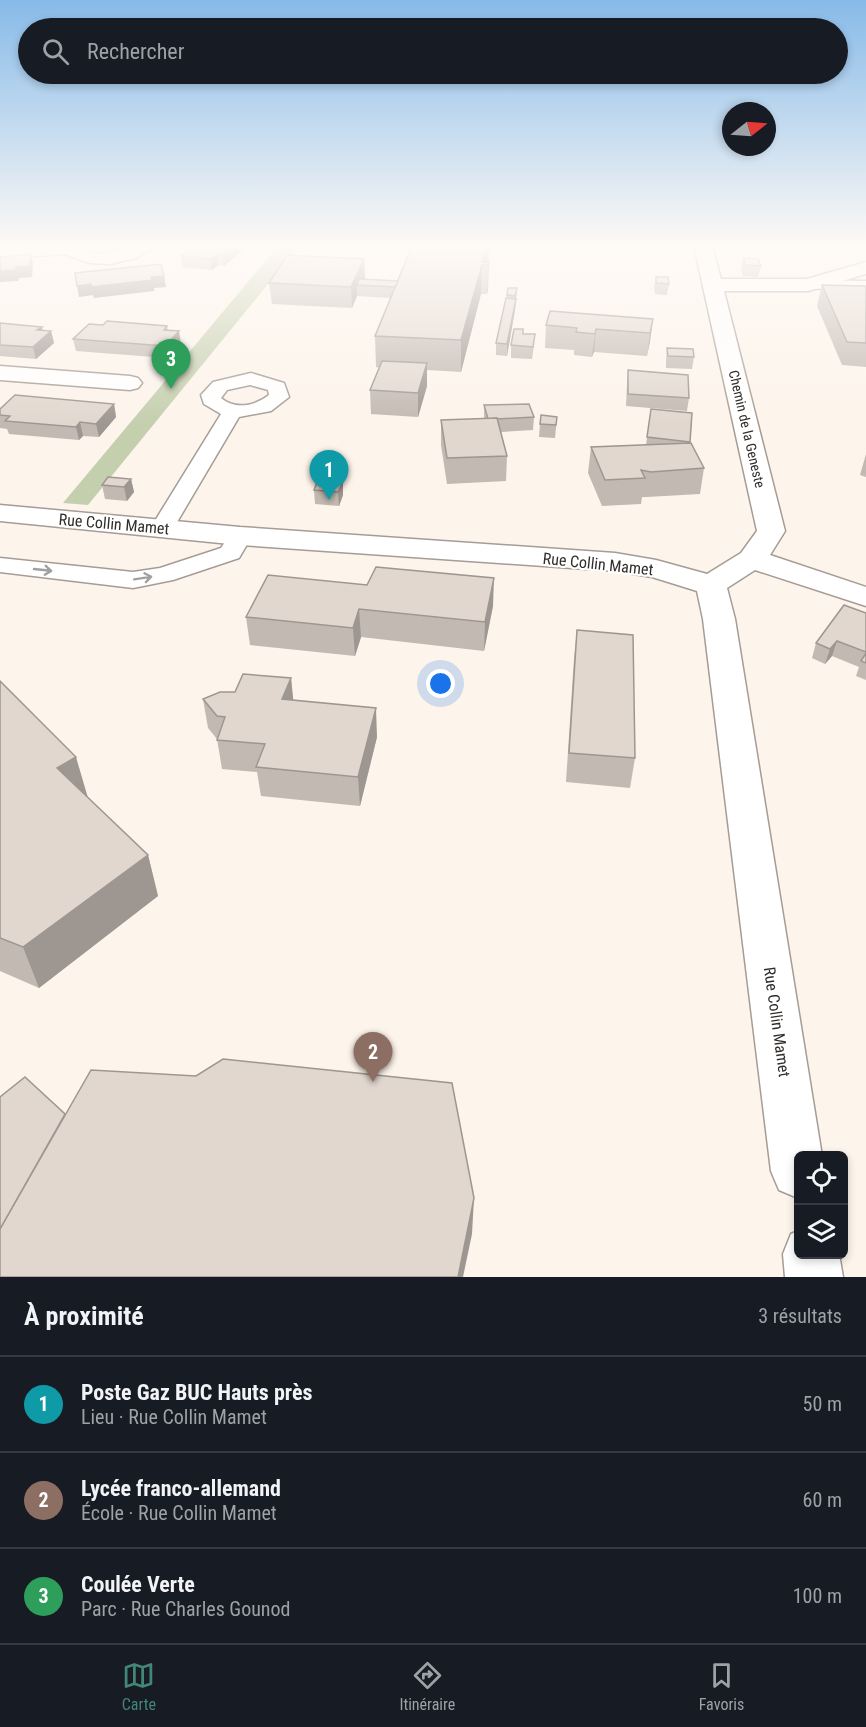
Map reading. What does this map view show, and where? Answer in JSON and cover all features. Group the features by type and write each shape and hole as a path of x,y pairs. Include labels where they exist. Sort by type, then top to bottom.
{"street":[{"name":"Chemin de la Geneste","path":"711,585 752,559 771,531 718,306"},
{"path":"0,373 130,383"},
{"name":"Rue Collin Mamet","path":"0,513 240,536 615,562 656,569 711,585 720,631 795,1151"},
{"path":"752,559 866,597"},
{"path":"812,1259 814,1277"}],"lane":[{"path":"162,529 233,410"},
{"path":"0,565 133,580 164,575 230,553 240,536"}],"green space":[{"path":"228,306 250,306 88,505 63,503"}],"building":[{"path":"388,306 471,306 461,340 375,336"},
{"path":"504,306 515,306 507,344 496,343"},
{"path":"831,306 866,306 866,343 847,342"},
{"path":"550,311 653,319 650,333 596,329 595,334 576,332 577,328 546,325"},
{"path":"107,321 167,326 164,330 179,331 165,346 73,339 89,324 103,325"},
{"path":"0,323 42,327 37,330 51,331 33,347 0,345"},
{"path":"514,329 523,329 523,334 535,334 533,347 511,345"},
{"path":"667,348 693,349 694,357 668,356"},
{"path":"382,361 427,363 418,393 370,390"},
{"path":"628,370 688,375 689,398 628,394"},
{"path":"15,395 114,404 96,424 80,422 76,427 5,421 10,416 0,415 0,409"},
{"path":"529,404 534,417 497,419 488,419 484,405"},
{"path":"651,409 692,413 690,442 647,437"},
{"path":"541,415 557,417 556,425 540,424"},
{"path":"497,418 507,456 447,458 441,420"},
{"path":"691,443 704,468 651,472 641,470 645,478 605,480 591,447"},
{"path":"108,477 131,479 124,487 102,485"},
{"path":"318,480 343,482 338,492 314,490"},
{"path":"376,567 494,578 485,622 359,609 353,628 246,617 268,575 367,585"},
{"path":"844,605 866,613 866,652 837,641 830,649 816,643"},
{"path":"577,630 633,635 635,758 569,753"},
{"path":"866,653 866,663 861,661"},
{"path":"243,674 291,678 282,699 376,708 358,777 256,767 265,744 217,740 225,717 217,716 203,699 220,692 235,692"},
{"path":"0,681 76,757 57,768 148,855 23,947 0,938"},
{"path":"223,1059 452,1083 474,1198 458,1277 0,1277 0,1229 91,1070 196,1076"},
{"path":"25,1077 65,1114 0,1229 0,1097"}],"place":[{"name":"Coulée Verte","path":"171,389"},
{"name":"Poste Gaz BUC Hauts près","path":"329,500"},
{"name":"Lycée franco-allemand","path":"373,1082"}]}
